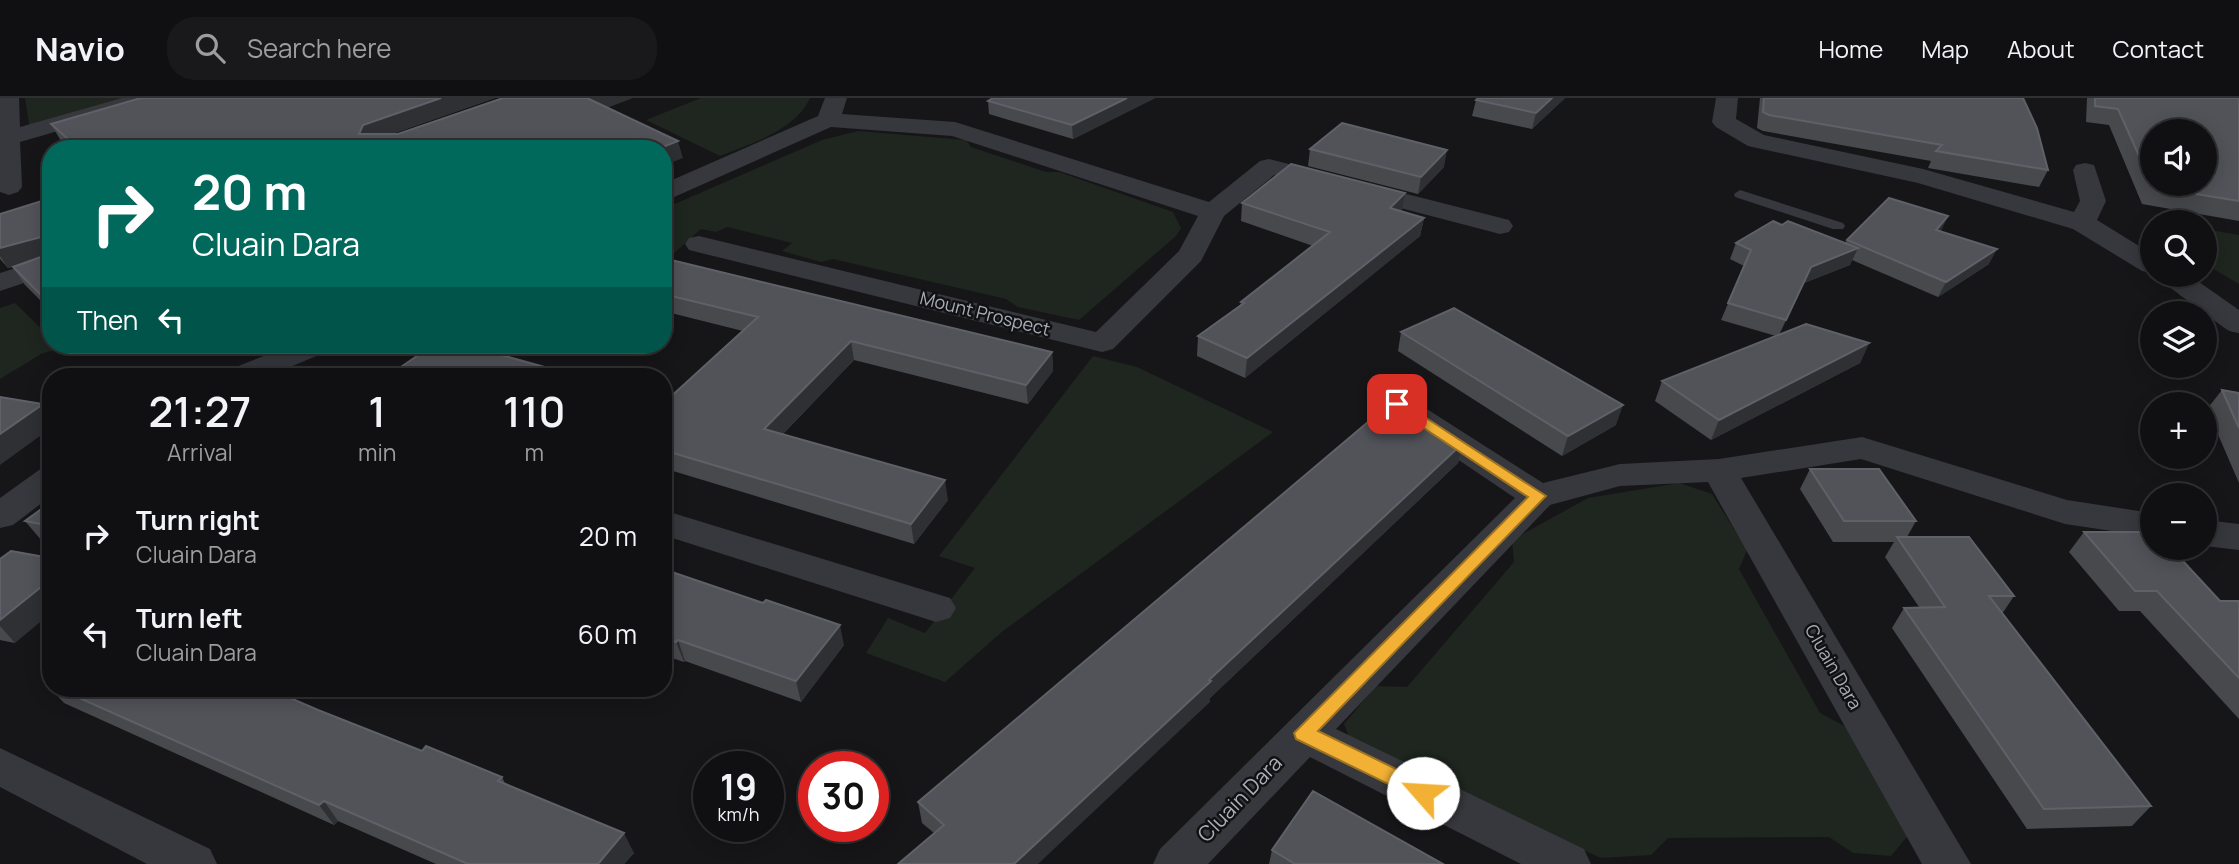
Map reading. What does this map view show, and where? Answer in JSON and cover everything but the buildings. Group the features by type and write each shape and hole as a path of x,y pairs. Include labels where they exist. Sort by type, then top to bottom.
{"street":[{"path":"8,98 9,187"},
{"path":"8,138 146,98"},
{"path":"1727,98 1724,122 1756,141 1923,177 2082,223 2140,258"},
{"path":"672,189 832,109 954,129 1213,212"},
{"name":"Mount Prospect","path":"699,244 1102,343 1191,256 1213,212 1269,166 1500,226"},
{"path":"2082,223 2093,201 2085,170"},
{"path":"0,282 42,268"},
{"path":"2189,287 2239,324"},
{"path":"261,368 295,354"},
{"path":"288,357 302,368"},
{"path":"1397,404 1538,496 1620,475 1719,470 1862,448 2065,512 2140,523"},
{"name":"Cluain Dara","path":"1719,470 1947,864"},
{"path":"0,516 42,485"},
{"name":"Cluain Dara","path":"1177,864 1538,496"},
{"path":"672,526 936,608"},
{"path":"1303,733 1567,864"},
{"path":"0,766 193,864"}],"lane":[{"path":"1740,194 1838,226"}],"shaded area":[{"path":"25,98 130,98 40,124 29,124"},
{"path":"701,98 810,98 794,119 783,127 758,141 720,156 646,120"},
{"path":"858,131 966,140 971,147 1046,172 1059,172 1173,212 1181,228 1176,236 1079,320 1018,307 1006,299 833,259 821,262 782,251 792,243 727,227 716,232 701,229 672,255 672,205 822,140"},
{"path":"2217,231 2239,235 2239,284 2217,271"},
{"path":"15,303 42,329 42,354 0,379 0,308"},
{"path":"1093,356 1137,367 1273,432 1003,631 945,682 866,653 888,618 925,633 975,568 939,556"},
{"path":"1679,483 1712,494 1747,550 1739,569 1820,713 1850,729 1911,832 1891,856 1853,853 1829,837 1668,838 1651,855 1601,858 1352,744 1344,724 1376,686 1407,687 1514,562 1512,540 1588,498"}],"route":[{"path":"1397,404 1538,496 1303,733 1423,793"}]}
